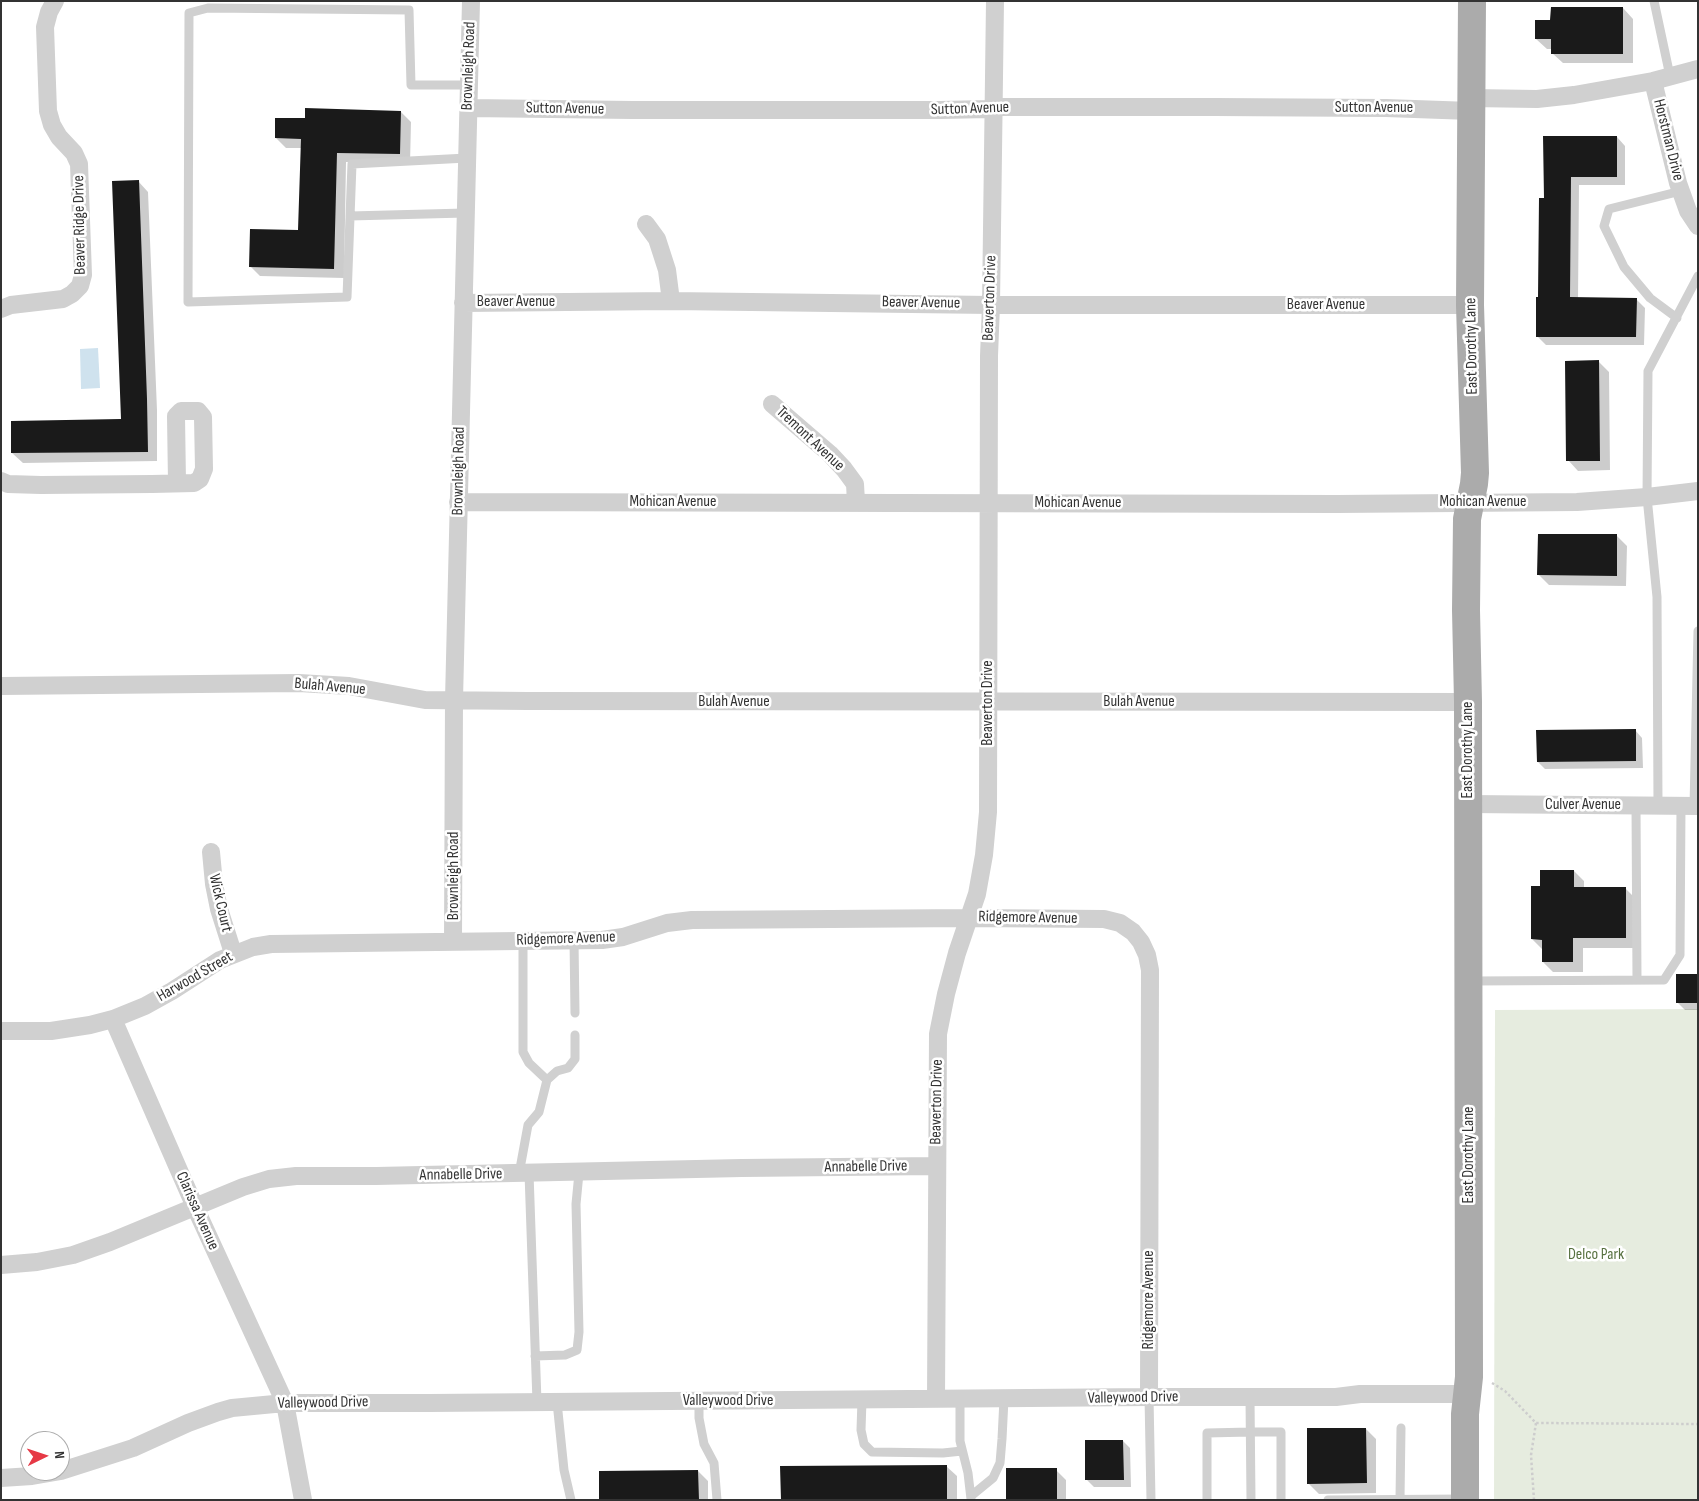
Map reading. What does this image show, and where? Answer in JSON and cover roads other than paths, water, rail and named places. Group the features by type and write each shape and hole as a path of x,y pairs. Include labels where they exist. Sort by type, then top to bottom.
{"main road":[{"name":"East Dorothy Lane","path":"1465,1499 1466,1414 1469,1377 1468,702 1466,610 1468,519 1475,473 1470,305 1472,1"}],"street":[{"name":"Beaver Ridge Drive","path":"1,309 11,305 64,299 80,286 83,275 79,164 74,153 59,137 52,125 48,111 45,27 49,12 55,1"},
{"name":"Brownleigh Road","path":"453,941 454,700 471,1"},
{"name":"Beaverton Drive","path":"936,1399 938,1034 957,953 977,894 984,855 988,812 988,356 991,305 995,1"},
{"name":"Sutton Avenue","path":"468,108 633,110 990,110 994,107 1386,108 1471,105 1565,96 1618,88 1698,69"},
{"name":"Horstman Drive","path":"1661,79 1681,191 1688,211 1698,226"},
{"path":"646,224 657,239 667,270 671,301"},
{"name":"Beaver Avenue","path":"463,303 671,301 991,305 1470,305"},
{"name":"Tremont Avenue","path":"772,404 830,454 844,469 855,484 856,502"},
{"path":"1,481 8,484 41,485 177,483"},
{"name":"Mohican Avenue","path":"458,502 1337,504 1577,502 1646,497 1698,490"},
{"name":"Bulah Avenue","path":"1,686 299,684 349,686 425,700 1468,702"},
{"name":"Culver Avenue","path":"1468,804 1691,806"},
{"name":"Wick Court","path":"211,852 219,909 233,953"},
{"name":"Ridgemore Avenue","path":"453,941 602,940 623,937 667,923 692,920 1104,919 1120,924 1133,932 1147,955 1150,970 1149,1397"},
{"name":"Harwood Street","path":"1,1031 51,1031 90,1025 113,1019 151,1002 233,953 253,947 272,944 453,941"},
{"name":"Clarissa Avenue","path":"113,1019 195,1207 285,1403 303,1500"},
{"name":"Annabelle Drive","path":"1,1265 37,1262 73,1255 110,1242 243,1187 269,1179 296,1176 524,1174 742,1168 936,1166"},
{"name":"Valleywood Drive","path":"1,1478 32,1476 61,1471 133,1448 188,1423 232,1408 285,1403 1149,1397 1250,1398 1336,1397 1360,1394 1467,1394"}],"lane":[{"path":"1654,1 1661,79"},
{"path":"467,158 352,164 347,297 188,302 189,12 208,8 409,10 412,85 469,85"},
{"path":"1677,318 1650,298 1624,266 1604,226 1609,209 1681,191"},
{"path":"350,216 465,213"},
{"path":"1658,806 1657,597 1646,497 1648,372 1698,276"},
{"path":"1469,982 1664,980 1680,955 1691,806 1698,631"},
{"path":"1636,805 1637,980"},
{"path":"574,940 575,1013"},
{"path":"523,941 523,1052 529,1063 547,1080"},
{"path":"536,1402 524,1174 528,1125 539,1112 547,1080 557,1070 568,1068 575,1060 575,1034"},
{"path":"535,1356 565,1355 577,1350 579,1332 576,1204 579,1173"},
{"path":"1149,1397 1151,1500"},
{"path":"1250,1398 1251,1500"},
{"path":"960,1399 960,1441 966,1462 971,1498"},
{"path":"971,1498 993,1478 1000,1463 1004,1399"},
{"path":"862,1400 861,1430 864,1444 872,1452 943,1453 962,1451"},
{"path":"699,1401 699,1418 704,1444 714,1463 717,1500"},
{"path":"557,1402 564,1470 572,1500"},
{"path":"1400,1499 1401,1428"},
{"path":"1207,1500 1207,1433 1282,1432 1281,1500"},
{"path":"1328,1500 1465,1499"}],"water":[{"path":"98,348 100,388 81,389 80,349"}],"park label":[{"name":"Delco Park","path":"1596,1255"}]}
